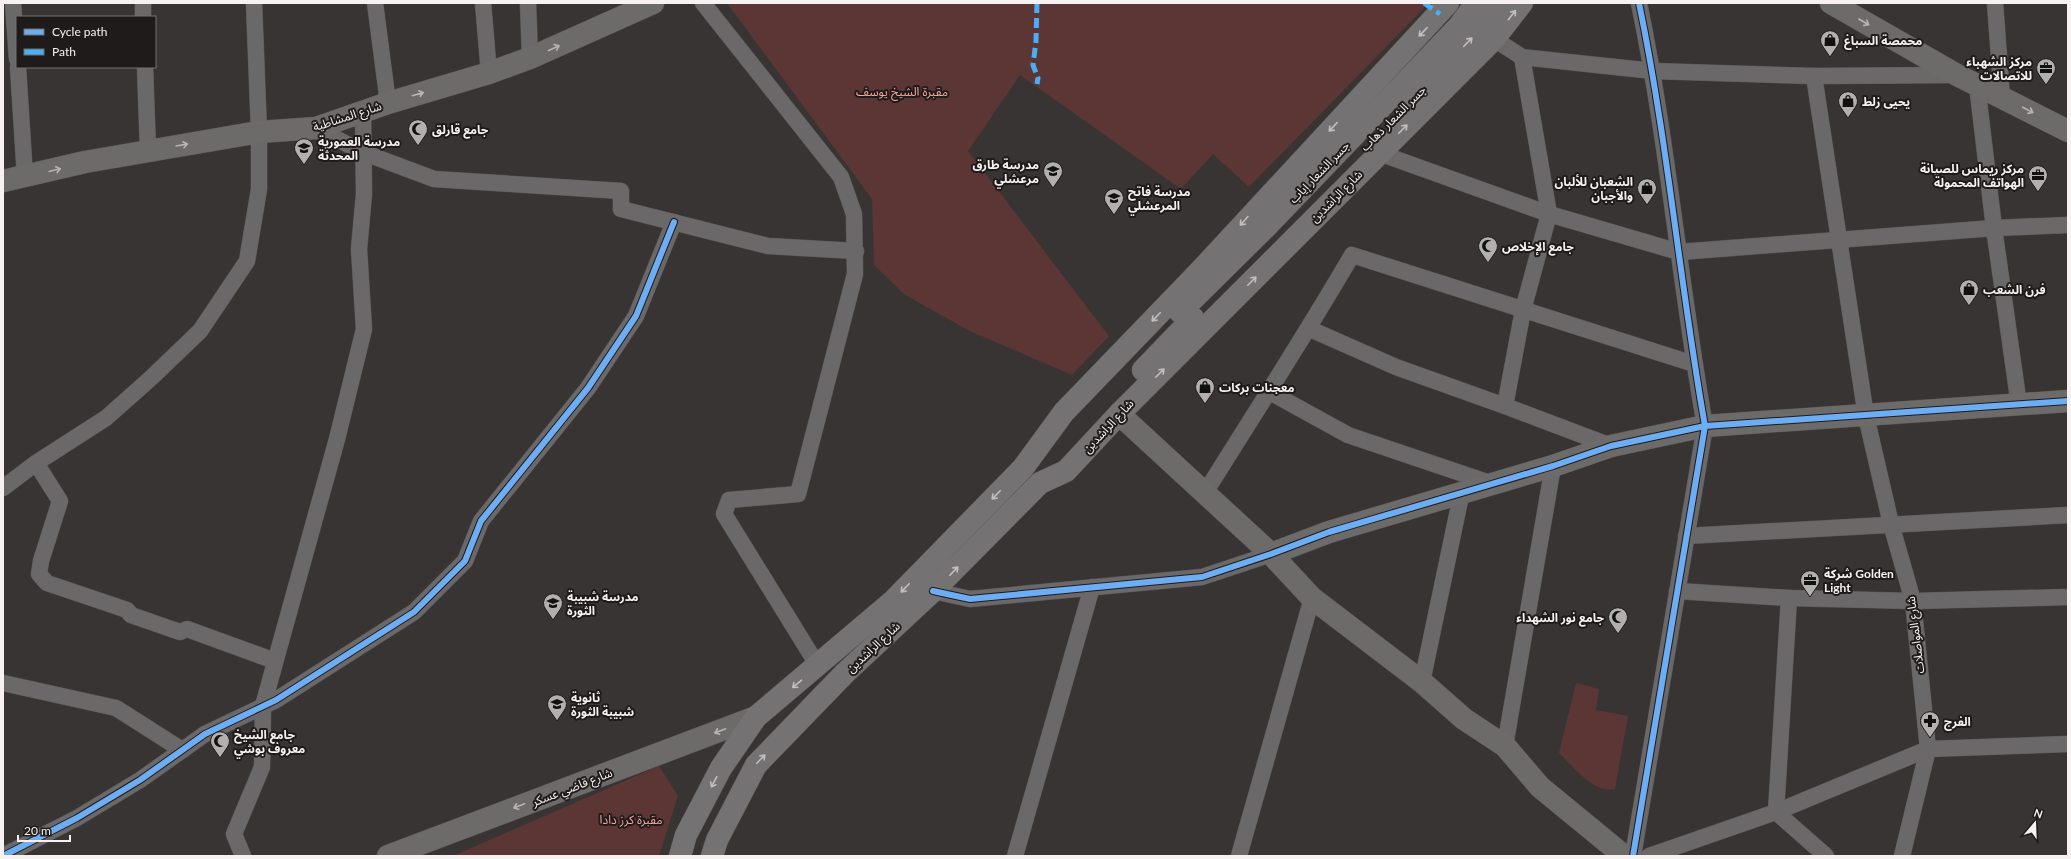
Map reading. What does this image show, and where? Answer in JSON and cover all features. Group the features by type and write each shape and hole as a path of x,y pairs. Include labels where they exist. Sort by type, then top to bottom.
{"main road":[{"name":"شارع المشاطية","path":"3,181 85,162 259,132 316,128 388,103 489,73 530,58 653,3"},
{"name":"شارع الراشدين","path":"680,856 686,835 721,768 756,717 893,601 1023,468 1064,412 1200,271 1448,3"},
{"name":"جسر الشعار إياب","path":"1160,341 1267,226 1432,55 1459,26 1476,3"},
{"name":"جسر الشعار ذهاب","path":"1160,341 1468,42 1498,3"},
{"name":"شارع الراشدين","path":"712,856 717,840 756,765 845,673 933,591 1040,483 1066,471 1119,414 1494,39 1522,3"},
{"path":"1830,3 1957,75 2068,131"},
{"path":"1023,468 1114,380 1160,341"},
{"path":"1040,483 1160,341"},
{"path":"1271,554 1329,532 1462,491 1553,466 1611,446 1705,426 2068,401"},
{"path":"1119,414 1271,554 1312,598 1422,682 1464,719 1506,746 1540,787 1624,856"},
{"name":"شارع قاضي عسكر","path":"388,856 756,717"}],"street":[{"path":"13,3 16,46"},
{"path":"143,3 144,16"},
{"path":"3,488 36,463 106,418 195,337 209,319 247,262 259,189 259,132 254,3"},
{"path":"375,3 388,103"},
{"path":"483,3 489,73"},
{"path":"528,3 530,58"},
{"path":"703,3 841,177 854,214 856,251 855,274 798,494 729,500 724,514 818,666"},
{"path":"1633,856 1705,426 1694,364 1653,71 1639,3"},
{"path":"1995,3 2002,97"},
{"path":"1494,39 1522,57 1653,71 1814,76 1957,75"},
{"path":"1505,406 1523,310 1549,214 1522,57"},
{"path":"18,68 25,177"},
{"path":"145,68 148,151"},
{"name":"شارع المواصلات","path":"1814,76 1866,416 1890,524 1913,601 1928,749 1902,856"},
{"path":"1977,84 1994,228 2019,405"},
{"path":"242,856 234,834 262,767 263,706 337,439 364,328 359,249 364,194 362,152 363,112"},
{"path":"316,128 362,152 434,179 621,191 621,209 768,246 856,251"},
{"path":"1379,153 1549,214 1679,252 1994,228 2068,225"},
{"path":"3,856 77,818 140,780 205,734 263,706 414,612 465,561 481,521 588,388 636,316 674,222"},
{"path":"1205,493 1268,391 1310,328 1352,255 1694,364"},
{"path":"1310,328 1396,368 1505,406 1611,446"},
{"path":"1268,391 1348,435 1490,483"},
{"path":"36,463 60,501 41,561 39,574 47,583 127,610 131,615 180,632 187,629 275,661"},
{"path":"1506,746 1553,466"},
{"path":"1422,682 1462,491"},
{"path":"1686,536 2068,515"},
{"path":"933,591 970,599 1202,577 1271,554"},
{"path":"1015,856 1092,587"},
{"path":"1678,591 1789,598 1913,601 2068,597"},
{"path":"1239,856 1312,598"},
{"path":"1776,812 1789,598"},
{"path":"3,683 116,708 182,750"},
{"path":"1649,856 1776,812 1928,749 2068,744"},
{"path":"1776,812 1826,856"}],"green space":[{"name":"مقبرة الشيخ يوسف","path":"727,3 1429,3 1249,187 1213,154 1181,189 1020,75 968,151 1109,336 1072,375 970,331 905,295 874,265 872,199"},
{"path":"1576,683 1599,689 1596,710 1628,716 1615,789 1607,789 1592,783 1578,772 1559,753"},
{"name":"مقبرة كرز دادا","path":"659,766 678,796 659,856 453,856"}],"marked path":[{"path":"1037,3 1036,41 1033,65 1038,78 1037,84"},
{"path":"1424,3 1440,14"}],"cycle path":[{"path":"1633,856 1705,426 1688,321 1658,108 1639,3"},
{"path":"3,856 77,818 140,780 205,734 276,700 414,612 465,561 481,521 588,388 636,316 674,222"},
{"path":"933,591 970,599 1202,577 1271,554 1329,532 1553,466 1611,446 1705,426 2068,401"}],"place":[{"name":"محمصة السباغ","path":"1830,57"},
{"name":"مركز الشهباء للاتصالات","path":"2046,85"},
{"name":"يحيى زلط","path":"1848,118"},
{"name":"جامع قارلق","path":"418,146"},
{"name":"مدرسة العمورية المحدثة","path":"304,165"},
{"name":"مدرسة طارق مرعشلي","path":"1053,188"},
{"name":"مركز ريماس للصيانة الهواتف المحمولة","path":"2038,192"},
{"name":"الشعبان للألبان والأجبان","path":"1647,205"},
{"name":"مدرسة فاتح المرعشلي","path":"1114,215"},
{"name":"جامع الإخلاص","path":"1488,263"},
{"name":"فرن الشعب","path":"1969,306"},
{"name":"معجنات بركات","path":"1205,404"},
{"name":"شركة Golden Light","path":"1810,597"},
{"name":"مدرسة شبيبة الثورة","path":"553,620"},
{"name":"جامع نور الشهداء","path":"1618,634"},
{"name":"ثانوية شبيبة الثورة","path":"557,721"},
{"name":"الفرج","path":"1930,738"},
{"name":"جامع الشيخ معروف بوشي","path":"220,758"}]}
